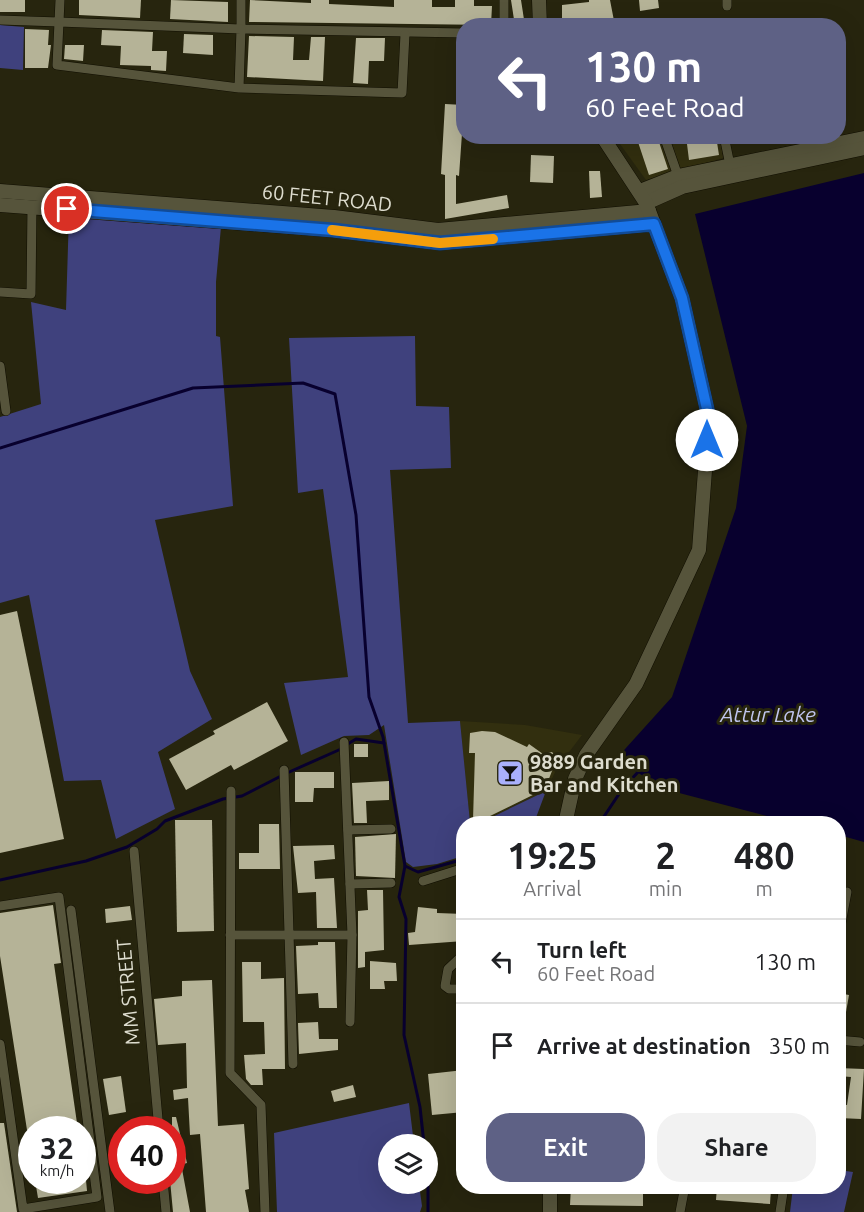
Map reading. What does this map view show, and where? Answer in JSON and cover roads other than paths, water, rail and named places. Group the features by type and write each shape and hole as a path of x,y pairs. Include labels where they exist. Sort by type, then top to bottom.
{"street":[{"path":"60,0 57,65 239,88 402,93 405,34"},
{"path":"239,88 241,0"},
{"path":"504,0 504,18"},
{"path":"538,0 539,18"},
{"path":"0,20 405,34 456,33"},
{"path":"846,142 864,138"},
{"path":"567,816 575,779 586,755 636,684 699,550 709,418 682,298 647,207 607,144"},
{"path":"667,144 678,176"},
{"path":"726,144 730,165"},
{"path":"647,207 678,176 834,144"},
{"path":"647,207 682,187 864,148"},
{"name":"60 FEET ROAD","path":"0,191 334,217 438,230 647,207"},
{"name":"60 FEET ROAD","path":"0,204 333,230 440,243 647,207"},
{"path":"0,292 31,294 32,206"},
{"path":"0,366 6,411"},
{"path":"344,742 352,935 350,1022"},
{"path":"284,770 293,1064"},
{"path":"231,791 230,1072 261,1106 265,1212"},
{"path":"348,830 391,829"},
{"name":"MM STREET","path":"134,851 158,1116"},
{"path":"423,881 456,871"},
{"path":"350,884 391,883"},
{"path":"846,897 847,892"},
{"path":"0,906 59,897 97,1197 23,1209 0,1044"},
{"path":"71,909 110,1212"},
{"path":"230,935 352,935"},
{"path":"456,962 448,969 446,986 449,989 456,989"},
{"path":"846,1041 860,1042"},
{"path":"164,1194 166,1212"},
{"path":"550,1194 550,1212"},
{"path":"680,1212 684,1194"},
{"path":"780,1212 783,1194"}],"water":[{"name":"Attur Lake","path":"864,173 864,842 846,837 846,816 767,816 664,789 616,759 672,697 736,508 747,426 695,214"}],"waterway":[{"path":"0,448 193,388 303,383 335,394 356,515 369,697 383,737 405,866 418,872 456,861"},
{"path":"346,745 356,739 384,743"},
{"path":"287,773 341,749"},
{"path":"626,785 639,771"},
{"path":"0,880 86,861 127,847 157,829 165,821 223,799 242,796 281,776"},
{"path":"604,816 619,794"},
{"path":"405,866 399,897 406,919 404,1035 420,1107 423,1134"},
{"path":"428,1194 428,1212"}],"place":[{"name":"9889 Garden Bar and Kitchen","path":"510,773"}]}
